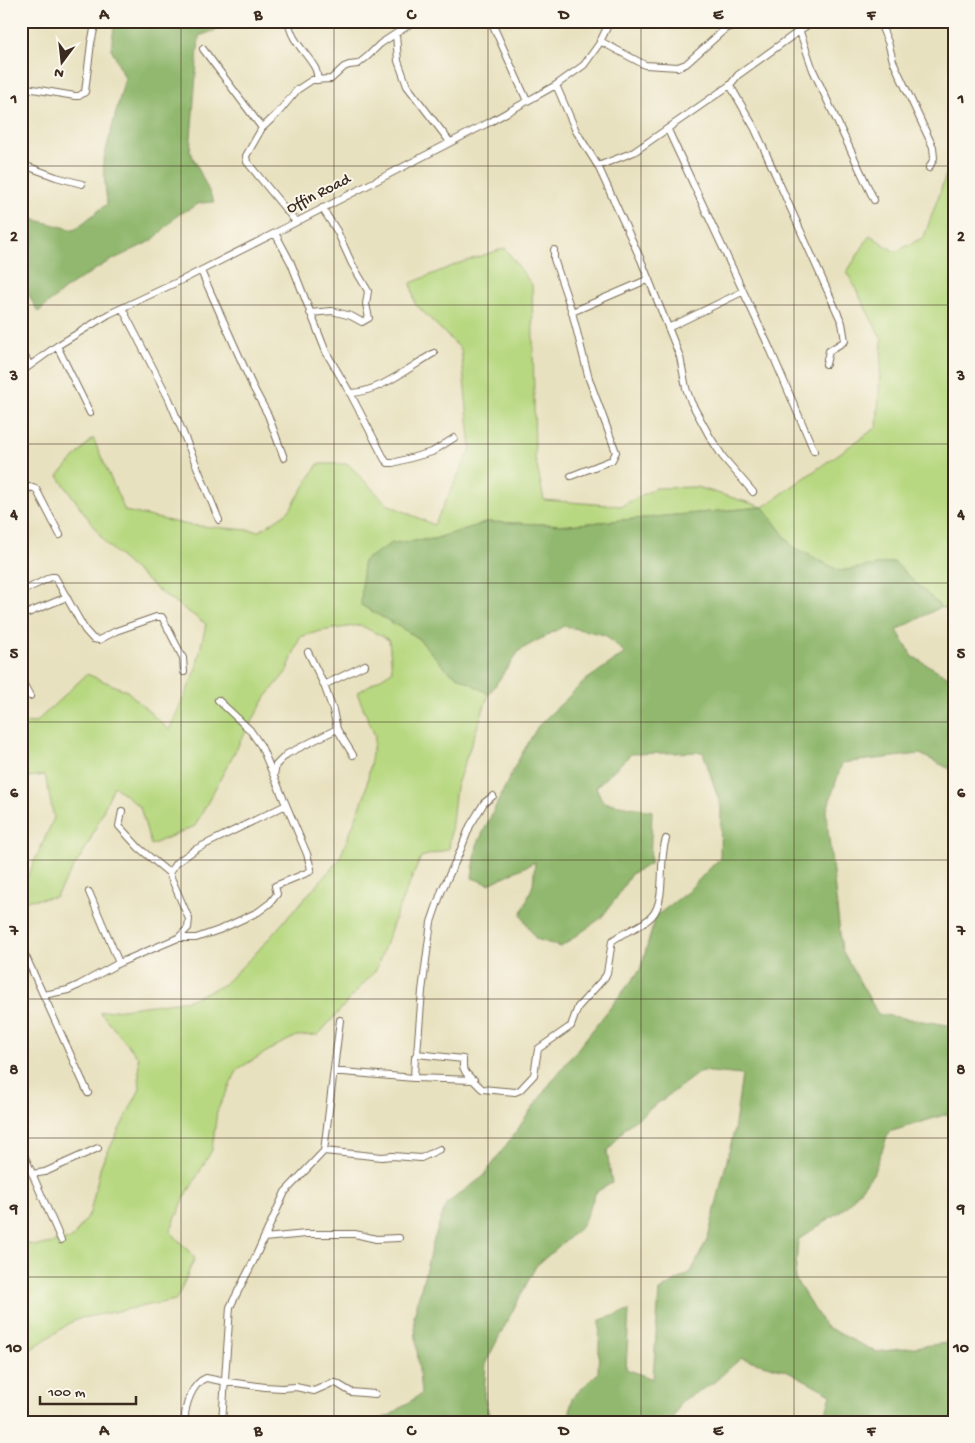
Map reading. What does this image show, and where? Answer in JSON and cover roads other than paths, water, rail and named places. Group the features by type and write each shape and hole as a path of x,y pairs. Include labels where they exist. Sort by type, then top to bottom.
{"street":[{"path":"21,87 75,96 85,92 90,43 96,21"},
{"path":"289,21 289,26 302,51 314,66 318,80"},
{"path":"296,222 245,158 262,128 278,113 297,90 312,80 331,79 349,65 358,64 380,44 415,21"},
{"path":"491,21 527,101"},
{"name":"Offin Road","path":"21,372 57,346 109,314 201,271 556,85 584,65 600,41 610,21"},
{"path":"600,41 645,65 678,67 686,64 725,29 744,21"},
{"path":"598,166 634,152 668,130 730,85 738,75 813,21"},
{"path":"879,21 893,61 933,147 934,158 929,168"},
{"path":"800,32 816,76 874,200"},
{"path":"396,34 398,62 403,78 413,95 450,142"},
{"path":"203,49 262,128"},
{"path":"556,85 576,131 598,166 649,279 680,357 686,388 698,417 723,457 753,492"},
{"path":"730,85 755,129 842,323 845,341 829,351 826,364"},
{"path":"668,130 771,351 814,451"},
{"path":"21,164 82,184"},
{"path":"310,313 332,311 351,316 362,322 370,318 366,304 368,290 352,264 337,231 322,208"},
{"path":"275,233 288,257 326,352 385,460 388,463 432,452 454,438"},
{"path":"554,250 554,259 572,312 589,379 616,452 612,460 571,476"},
{"path":"201,271 253,388 268,415 284,458"},
{"path":"572,312 649,279"},
{"path":"668,328 742,292"},
{"path":"122,308 169,399 219,520"},
{"path":"57,346 90,413"},
{"path":"21,351 30,365"},
{"path":"350,393 357,393 382,384 434,353"},
{"path":"21,496 30,487 36,489 60,535"},
{"path":"21,592 53,576 67,596 85,630 93,639 99,640 116,630 156,617 162,617 184,658 184,672"},
{"path":"21,607 28,613 67,596"},
{"path":"308,652 324,685 333,710 337,729 353,755"},
{"path":"324,685 365,665"},
{"path":"21,678 30,696"},
{"path":"178,938 196,938 239,922 270,903 277,894 275,886 310,872 312,869 261,746 250,730 218,700"},
{"path":"274,776 276,765 287,754 337,729"},
{"path":"414,1078 431,922 442,890 470,826 484,803 493,796"},
{"path":"169,873 176,863 196,849 286,805"},
{"path":"44,995 68,990 79,985 119,963 178,938 188,928 189,919 169,873 146,855 119,826 122,811"},
{"path":"417,1054 463,1059 463,1067 466,1073 482,1089 515,1092 520,1090 534,1075 538,1049 571,1026 578,1007 607,973 612,941 645,922 656,910 666,839"},
{"path":"88,892 119,963"},
{"path":"21,946 88,1093"},
{"path":"222,1422 230,1306 286,1192 324,1151 340,1020"},
{"path":"334,1072 474,1080"},
{"path":"21,1148 60,1240"},
{"path":"32,1174 45,1172 98,1148"},
{"path":"324,1151 382,1157 421,1158 440,1149"},
{"path":"264,1238 306,1234 355,1234 376,1239 400,1238"},
{"path":"185,1422 186,1409 198,1382 206,1378 282,1388 296,1387 314,1391 336,1383 351,1392 375,1394"}]}
